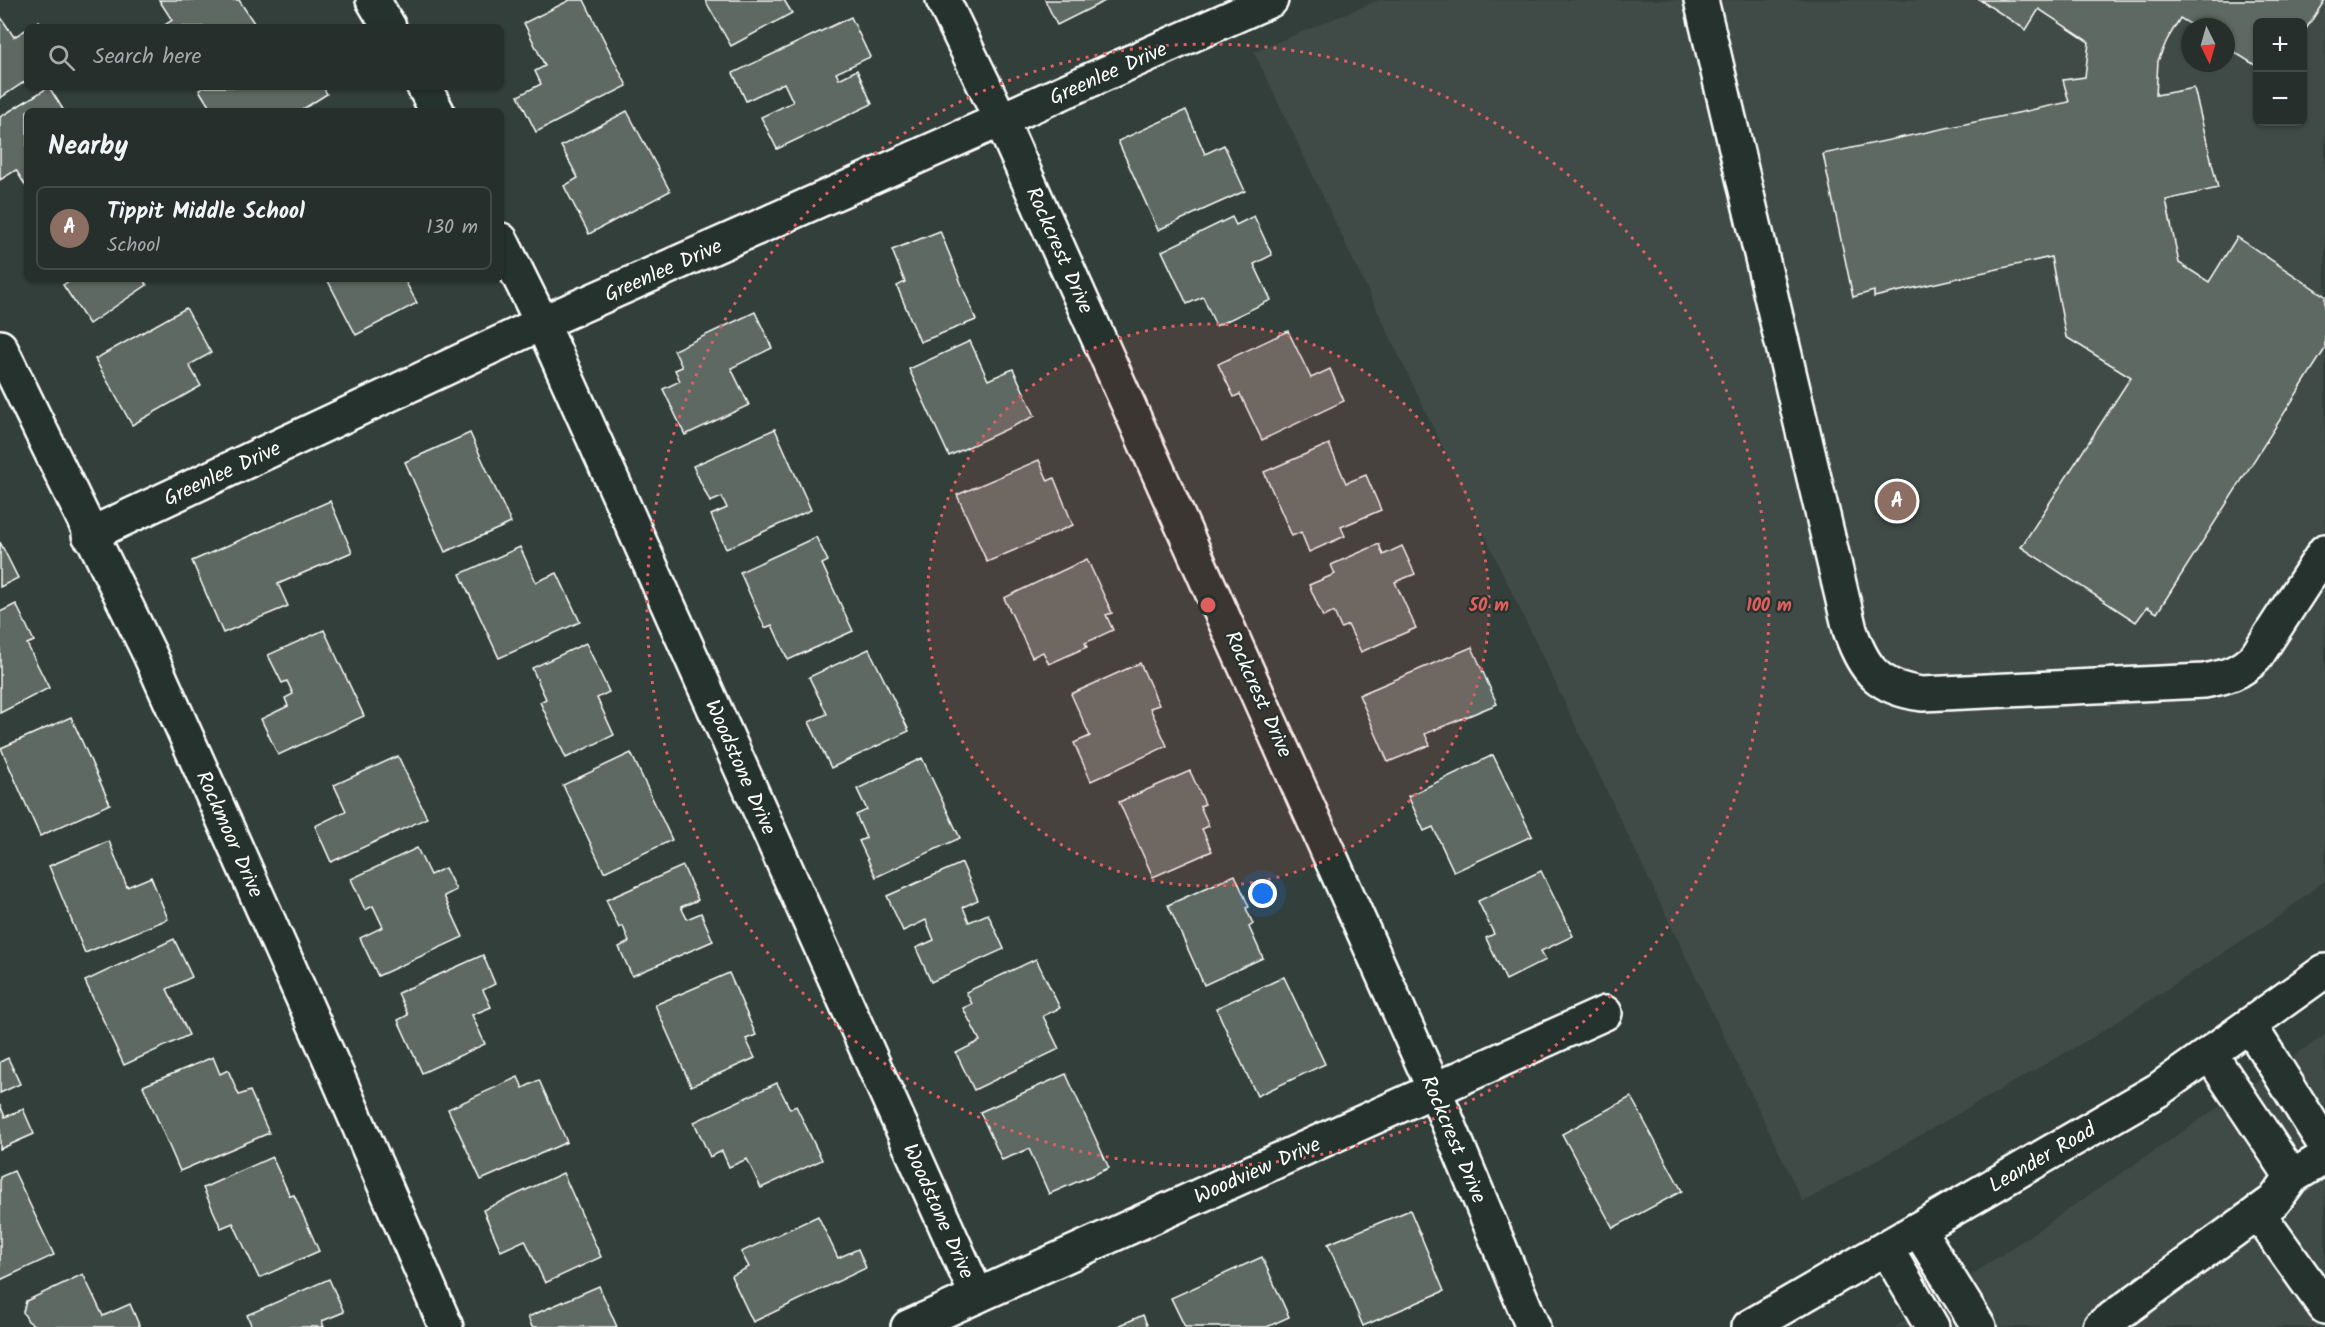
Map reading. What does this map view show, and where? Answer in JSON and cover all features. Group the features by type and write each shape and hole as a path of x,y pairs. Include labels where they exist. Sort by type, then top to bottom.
{"street":[{"path":"373,0 387,24"},
{"name":"Rockcrest Drive","path":"943,0 1001,120 1434,1089 1533,1327"},
{"name":"Greenlee Drive","path":"89,535 542,323 1271,0"},
{"path":"1701,0 1850,630 1858,655 1885,685 1902,691 1922,694 2204,681 2226,677 2243,670 2256,657 2325,551"},
{"path":"426,90 435,108"},
{"name":"Woodstone Drive","path":"504,246 542,323 977,1296"},
{"name":"Rockmoor Drive","path":"0,347 89,535 150,655 338,1075 446,1327"},
{"name":"Leander Road","path":"1749,1327 2158,1090 2325,971"},
{"name":"Woodview Drive","path":"908,1327 1605,1013"},
{"path":"2250,1026 2325,1145"},
{"path":"2210,1054 2292,1177"},
{"path":"2100,1327 2259,1213 2274,1201 2292,1177 2325,1157"},
{"path":"2259,1213 2325,1307"},
{"path":"1918,1229 1979,1327"},
{"path":"1886,1248 1932,1327"}],"shaded area":[{"path":"1379,0 2325,0 2325,880 2275,919 2093,1037 1803,1202 1254,52"},
{"path":"2325,1035 2325,1327 1895,1327"}],"building":[{"path":"159,0 239,0 254,23 166,24 172,20"},
{"path":"570,0 584,0 627,86 536,132 518,96 541,84 535,71 545,66 524,23"},
{"path":"705,0 784,0 792,13 731,46"},
{"path":"1045,0 1104,0 1105,1 1057,25"},
{"path":"1980,0 2325,0 2307,27 2307,18 2253,18 2253,64 2235,53 2235,18 2180,18 2158,61 2156,95 2194,88 2218,188 2166,200 2179,263 2209,282 2237,237 2325,296 2325,349 2157,613 2147,607 2136,622 2021,547 2131,377 2066,337 2051,257 1874,297 1874,291 1853,297 1823,154 2069,102 2063,80 2085,77 2089,42 2039,9 2026,30"},
{"path":"0,16 14,37 24,31 24,82 0,98"},
{"path":"851,17 870,57 836,73 839,79 857,70 872,104 777,149 761,117 793,102 784,83 746,101 733,73"},
{"path":"44,90 51,90 62,108 24,108 24,183 16,170 0,180 0,117"},
{"path":"199,90 325,90 327,94 305,108 210,108"},
{"path":"1186,110 1205,154 1224,145 1245,191 1158,230 1118,141"},
{"path":"627,111 670,191 589,234 564,186 578,178 561,146"},
{"path":"1254,216 1272,255 1254,264 1271,300 1216,326 1203,297 1187,304 1162,251 1232,217 1236,225"},
{"path":"940,231 976,320 920,342 897,286 905,282 892,250"},
{"path":"68,282 145,282 147,285 89,324 63,285"},
{"path":"329,282 406,282 417,303 356,335"},
{"path":"186,308 211,353 189,365 201,386 132,425 95,359"},
{"path":"755,312 772,348 731,368 749,405 685,435 663,389 680,381 675,370 682,367 674,350"},
{"path":"1288,331 1311,378 1330,369 1344,401 1262,440 1240,394 1234,397 1218,364"},
{"path":"970,341 988,380 1013,369 1035,416 949,456 909,369"},
{"path":"775,429 811,510 726,549 711,515 727,508 722,497 710,502 693,466"},
{"path":"470,433 511,523 445,552 405,462"},
{"path":"1329,444 1346,483 1366,475 1381,510 1341,527 1345,536 1309,552 1301,532 1292,536 1264,472"},
{"path":"1039,460 1048,481 1054,478 1073,525 987,562 957,495"},
{"path":"330,501 352,552 278,584 288,606 223,633 192,561"},
{"path":"816,537 828,561 822,564 853,631 788,660 772,625 765,628 740,572"},
{"path":"0,542 18,578 0,587"},
{"path":"1379,544 1383,555 1402,546 1415,574 1395,582 1416,628 1361,652 1348,625 1341,628 1334,612 1323,617 1309,585 1335,574 1331,565"},
{"path":"520,547 536,582 557,573 580,622 499,658 460,574"},
{"path":"1087,559 1112,613 1106,615 1113,630 1085,643 1087,647 1049,664 1043,652 1032,657 1004,598"},
{"path":"16,604 34,641 27,644 49,688 0,713 0,612"},
{"path":"324,630 364,716 278,755 261,719 288,706 285,698 293,694 287,681 282,683 268,655"},
{"path":"586,643 609,692 597,698 614,735 566,758 540,702 546,699 532,668"},
{"path":"1472,647 1497,704 1425,734 1430,745 1388,762 1359,695"},
{"path":"869,649 909,731 831,768 809,722 827,714 809,677"},
{"path":"1140,663 1159,705 1150,708 1167,746 1091,781 1074,743 1090,736 1071,694"},
{"path":"71,717 110,804 40,836 1,748"},
{"path":"631,753 672,840 604,872 563,785"},
{"path":"1493,755 1532,836 1454,872 1433,827 1424,831 1408,796"},
{"path":"398,756 427,818 331,862 315,826 346,811 334,785"},
{"path":"922,758 960,838 876,877 859,841 866,838 856,815 867,810 857,789"},
{"path":"1190,771 1205,804 1200,806 1209,826 1202,829 1212,851 1153,877 1119,802"},
{"path":"109,841 127,887 151,877 168,919 85,953 49,866"},
{"path":"417,848 430,875 445,868 456,890 444,896 463,937 378,976 360,938 383,927 373,906 365,910 351,879"},
{"path":"962,863 978,900 963,907 969,922 988,914 1004,949 931,982 916,948 934,940 926,920 903,931 887,896"},
{"path":"683,866 698,900 681,907 687,919 701,913 713,941 632,976 619,947 629,942 623,926 619,928 606,900"},
{"path":"1541,871 1573,936 1541,951 1546,960 1506,980 1486,938 1494,934 1478,901"},
{"path":"1235,875 1249,907 1246,908 1253,924 1249,927 1263,958 1204,985 1168,905"},
{"path":"174,939 192,977 167,989 189,1035 124,1065 85,981"},
{"path":"483,955 495,984 483,990 491,1007 472,1015 485,1044 422,1073 398,1020 408,1015 398,993"},
{"path":"1036,959 1060,1008 1043,1016 1059,1049 974,1090 956,1053 980,1041 963,1008 972,1004 966,992"},
{"path":"729,973 756,1035 746,1039 755,1058 691,1086 655,1005"},
{"path":"1284,977 1325,1064 1257,1096 1216,1008"},
{"path":"213,1057 220,1074 228,1070 239,1095 250,1091 269,1133 180,1171 143,1086"},
{"path":"8,1058 20,1084 0,1093 0,1062"},
{"path":"1066,1074 1109,1168 1049,1194 1029,1149 1002,1160 980,1112"},
{"path":"518,1077 523,1088 539,1080 567,1142 481,1180 448,1109"},
{"path":"777,1083 790,1109 796,1106 822,1160 761,1188 747,1159 729,1167 722,1151 710,1157 694,1122"},
{"path":"1631,1097 1682,1191 1613,1228 1562,1134"},
{"path":"0,1105 5,1117 23,1109 34,1134 0,1149"},
{"path":"272,1157 290,1196 294,1195 319,1251 259,1278 233,1223 221,1228 203,1188"},
{"path":"14,1171 54,1255 0,1280 0,1177"},
{"path":"563,1173 601,1257 545,1283 525,1240 501,1251 483,1210"},
{"path":"1410,1210 1444,1291 1363,1326 1328,1244"},
{"path":"818,1216 838,1258 858,1249 866,1268 753,1322 731,1276 749,1267 741,1252"},
{"path":"1262,1257 1289,1317 1267,1327 1185,1327 1171,1298"},
{"path":"83,1274 103,1316 130,1304 140,1327 37,1327 28,1321 23,1312 26,1301"},
{"path":"329,1279 344,1312 322,1321 324,1327 252,1327 247,1315"},
{"path":"599,1286 617,1327 532,1327 528,1317"},
{"path":"1143,1315 1148,1327 1116,1327"}],"place":[{"name":"Tippit Middle School","path":"1897,501"}]}
